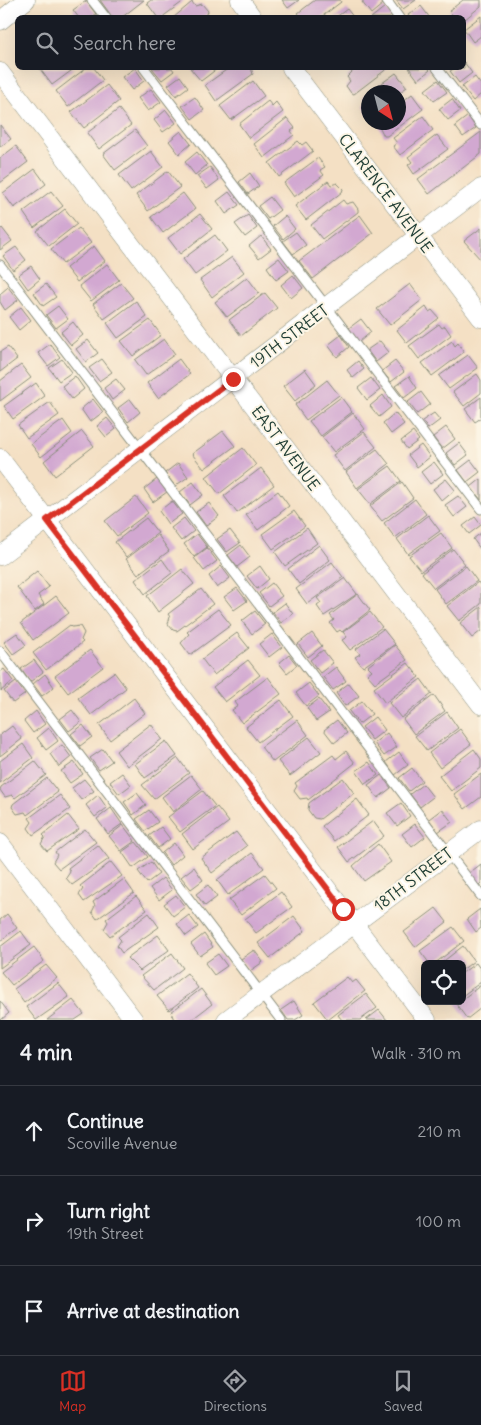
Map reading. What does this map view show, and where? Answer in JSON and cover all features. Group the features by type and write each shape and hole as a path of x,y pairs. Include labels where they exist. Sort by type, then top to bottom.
{"street":[{"path":"0,21 26,0"},
{"path":"240,0 251,15"},
{"name":"CLARENCE AVENUE","path":"293,70 481,318"},
{"name":"EAST AVENUE","path":"0,72 481,705"},
{"name":"19TH STREET","path":"0,556 481,188"},
{"path":"0,458 427,1020"},
{"name":"18TH STREET","path":"226,1020 481,829"},
{"path":"0,843 134,1020"}],"lane":[{"path":"92,0 104,15"},
{"path":"386,0 397,15"},
{"path":"146,70 481,509"},
{"path":"440,70 481,125"},
{"path":"0,265 481,896"},
{"path":"0,651 281,1020"}],"building":[{"path":"100,0 144,0 125,15 111,15"},
{"path":"151,0 185,0 165,15 156,15 147,3"},
{"path":"282,0 299,0 288,8"},
{"path":"315,0 340,0 341,2 324,15 300,15 298,13"},
{"path":"365,0 380,0 383,4 371,14 362,2"},
{"path":"396,0 416,0 403,9"},
{"path":"463,0 481,0 481,6 466,18 466,15 452,15 449,11"},
{"path":"86,1 96,14 77,15 73,10"},
{"path":"192,2 195,6 202,4 208,11 206,15 177,15"},
{"path":"421,6 428,15 408,15"},
{"path":"385,7 391,15 375,15"},
{"path":"347,9 352,15 339,15"},
{"path":"481,16 481,36 473,42 466,32 466,27"},
{"path":"466,65 472,73 459,83 450,71 466,70"},
{"path":"41,70 72,70 52,85"},
{"path":"83,70 96,70 103,80 68,107 56,91"},
{"path":"132,70 136,70 144,81 132,90 122,77"},
{"path":"154,70 173,70 174,71 162,80"},
{"path":"192,70 215,70 201,81"},
{"path":"226,70 252,70 253,74 216,101 205,85"},
{"path":"354,70 385,70 366,85 361,85 361,89 354,94 346,86 350,81 347,77"},
{"path":"410,70 430,70 418,80"},
{"path":"396,73 405,85 379,85"},
{"path":"180,76 188,87 176,96 168,85"},
{"path":"475,77 481,85 481,94 473,101 462,87"},
{"path":"438,80 447,92 434,101 425,90"},
{"path":"253,81 264,96 231,120 220,106"},
{"path":"107,85 119,101 84,128 71,112"},
{"path":"151,89 161,102 148,111 138,98"},
{"path":"412,94 423,109 406,122 406,99"},
{"path":"195,97 204,110 192,119 182,106"},
{"path":"452,99 460,111 448,120 439,109"},
{"path":"268,101 272,106 276,102 283,112 249,138 239,124"},
{"path":"119,109 131,125 99,149 87,133"},
{"path":"166,110 176,123 163,132 154,120"},
{"path":"423,116 433,130 400,155 393,146 397,143 393,138"},
{"path":"468,116 476,128 463,137 455,126"},
{"path":"287,118 295,128 291,131 294,135 264,158 254,144"},
{"path":"0,125 11,139 0,147"},
{"path":"135,130 147,146 115,170 103,154"},
{"path":"381,130 395,130 387,136 384,136"},
{"path":"181,131 191,144 179,154 169,141"},
{"path":"481,132 481,154 429,194 418,179"},
{"path":"437,135 448,149 414,174 408,165 412,162 408,157"},
{"path":"298,141 302,145 306,142 313,151 279,177 269,163"},
{"path":"16,146 28,162 0,183 0,158"},
{"path":"151,151 163,167 131,191 119,175"},
{"path":"197,152 207,165 195,175 185,162"},
{"path":"318,158 325,167 320,170 324,175 294,197 284,183"},
{"path":"210,167 219,180 207,189 197,176"},
{"path":"35,169 46,184 14,208 3,193"},
{"path":"168,171 180,187 148,211 136,195"},
{"path":"250,173 259,186 248,194 239,182"},
{"path":"328,181 331,185 337,183 343,189 342,192 306,220 295,206"},
{"path":"51,191 63,206 34,228 23,212"},
{"path":"229,192 239,205 226,214 217,201"},
{"path":"183,193 195,209 163,233 151,217"},
{"path":"270,197 280,210 268,219 258,206"},
{"path":"343,200 346,204 353,202 358,212 322,239 311,225"},
{"path":"65,209 77,224 49,246 37,231"},
{"path":"200,214 212,229 180,254 168,238"},
{"path":"248,215 257,228 245,237 235,224"},
{"path":"360,215 373,233 313,279 299,261"},
{"path":"285,216 295,229 283,239 273,226"},
{"path":"2,228 12,241 0,250 0,230"},
{"path":"79,228 91,243 63,264 51,249"},
{"path":"481,228 481,260 464,241"},
{"path":"296,232 306,245 293,254 283,241"},
{"path":"215,235 227,251 195,275 183,259"},
{"path":"261,236 271,249 259,258 249,246"},
{"path":"94,246 105,261 77,282 66,268"},
{"path":"16,247 26,260 13,270 3,256"},
{"path":"232,257 244,272 212,297 200,280"},
{"path":"279,258 289,271 276,280 267,267"},
{"path":"107,264 119,280 91,301 79,286"},
{"path":"31,266 40,279 28,289 18,275"},
{"path":"293,275 303,288 291,298 281,285"},
{"path":"247,277 259,293 227,317 215,302"},
{"path":"121,283 133,298 104,319 93,304"},
{"path":"46,284 56,297 43,306 34,293"},
{"path":"410,284 422,300 390,325 377,309"},
{"path":"8,287 18,300 5,310 0,302 0,294"},
{"path":"265,293 277,308 241,336 229,320"},
{"path":"136,301 147,317 118,338 107,323"},
{"path":"58,306 68,319 56,328 46,315"},
{"path":"21,307 31,320 19,330 9,317"},
{"path":"426,307 429,312 432,310 439,318 407,343 397,330"},
{"path":"361,319 371,332 359,342 349,328"},
{"path":"150,320 161,335 133,356 121,341"},
{"path":"73,322 83,335 71,345 61,332"},
{"path":"439,324 442,328 445,326 451,335 419,359 409,346"},
{"path":"341,335 349,347 337,357 328,345"},
{"path":"164,339 175,354 146,375 135,360"},
{"path":"88,340 98,353 86,362 76,349"},
{"path":"380,341 389,352 376,362 367,350"},
{"path":"452,341 455,346 458,343 464,352 432,376 422,363"},
{"path":"50,344 60,357 48,366 38,353"},
{"path":"8,347 17,359 0,372 0,352"},
{"path":"468,355 478,368 449,389 439,376"},
{"path":"62,359 72,372 59,381 49,368"},
{"path":"102,359 112,372 99,381 89,368"},
{"path":"179,359 190,374 158,398 147,383"},
{"path":"358,361 364,369 353,378 347,370"},
{"path":"395,361 404,372 391,382 382,371"},
{"path":"21,365 31,378 0,401 0,381"},
{"path":"305,369 316,384 295,401 283,386"},
{"path":"477,374 481,380 481,393 464,406 453,392"},
{"path":"75,376 84,389 72,399 62,386"},
{"path":"409,376 417,388 404,398 395,386"},
{"path":"371,378 380,390 367,400 358,388"},
{"path":"116,379 125,390 112,400 104,388"},
{"path":"327,380 339,395 306,420 295,405"},
{"path":"36,383 45,396 13,419 4,406"},
{"path":"421,392 430,404 417,414 408,402"},
{"path":"383,395 391,407 379,417 370,406"},
{"path":"341,397 352,412 321,436 309,421"},
{"path":"481,397 481,418 475,422 465,409"},
{"path":"93,399 103,412 90,422 81,409"},
{"path":"130,399 140,412 128,422 118,408"},
{"path":"50,402 59,415 27,438 18,425"},
{"path":"353,413 365,429 334,452 322,437"},
{"path":"395,413 404,424 391,434 383,423"},
{"path":"434,413 440,420 428,429 422,421"},
{"path":"107,418 116,429 106,437 97,426"},
{"path":"63,420 72,433 41,457 31,444"},
{"path":"446,427 455,439 442,449 433,437"},
{"path":"82,431 94,446 55,476 44,461"},
{"path":"223,431 235,446 204,469 192,454"},
{"path":"364,432 376,447 345,471 333,455"},
{"path":"413,432 419,440 407,449 401,441"},
{"path":"459,443 468,455 455,465 446,453"},
{"path":"421,445 430,457 417,467 408,455"},
{"path":"243,448 256,465 219,494 206,477"},
{"path":"377,449 389,464 357,488 346,472"},
{"path":"471,460 480,472 467,482 458,470"},
{"path":"434,462 443,474 430,484 421,472"},
{"path":"178,463 188,477 175,486 165,473"},
{"path":"390,466 401,481 370,504 358,489"},
{"path":"261,468 274,485 237,513 224,496"},
{"path":"157,479 167,492 153,502 144,489"},
{"path":"446,479 455,490 442,501 433,489"},
{"path":"481,479 481,500 471,487"},
{"path":"193,482 203,495 190,505 180,492"},
{"path":"402,482 413,498 382,521 370,506"},
{"path":"278,491 289,506 258,530 246,515"},
{"path":"458,496 467,507 454,517 445,505"},
{"path":"136,497 148,513 117,536 105,521"},
{"path":"415,499 426,514 395,538 384,523"},
{"path":"172,501 182,514 168,524 159,511"},
{"path":"209,503 219,516 206,526 196,512"},
{"path":"294,511 305,526 273,549 262,534"},
{"path":"428,515 440,531 408,554 397,539"},
{"path":"475,517 481,525 469,534 463,526"},
{"path":"146,518 158,533 126,557 115,542"},
{"path":"184,518 194,531 181,541 171,528"},
{"path":"307,528 317,543 285,566 275,552"},
{"path":"230,530 240,543 227,552 217,539"},
{"path":"441,533 452,548 421,571 409,556"},
{"path":"481,533 481,550 473,539"},
{"path":"197,534 207,547 194,557 184,544"},
{"path":"158,535 169,551 138,574 126,559"},
{"path":"241,545 250,557 237,567 228,555"},
{"path":"319,545 330,560 299,584 288,569"},
{"path":"207,548 217,561 204,571 194,558"},
{"path":"453,549 465,564 434,588 422,573"},
{"path":"162,559 172,573 145,594 135,580"},
{"path":"332,562 343,577 307,604 296,589"},
{"path":"221,566 230,578 217,588 209,576"},
{"path":"260,566 269,579 257,589 247,576"},
{"path":"466,566 477,581 446,604 435,589"},
{"path":"182,569 194,584 158,612 147,596"},
{"path":"37,571 49,587 38,595 44,604 35,611 17,587"},
{"path":"345,578 357,594 324,616 317,606 321,603 317,598"},
{"path":"478,582 481,586 481,604 459,621 447,606"},
{"path":"272,583 282,596 269,606 259,593"},
{"path":"237,588 247,601 234,610 224,597"},
{"path":"201,589 213,604 177,631 173,630 168,624 170,617 168,614"},
{"path":"358,594 370,610 342,632 340,630 337,632 330,623 334,620 330,615"},
{"path":"56,596 69,613 33,640 21,623"},
{"path":"285,603 293,614 281,623 273,612"},
{"path":"481,607 481,631 472,638 460,623"},
{"path":"218,609 231,625 190,655 181,643 189,634 187,632"},
{"path":"255,611 265,624 252,634 242,621"},
{"path":"370,612 382,627 350,650 342,640 347,637 343,632"},
{"path":"70,625 72,627 80,626 84,633 81,640 83,642 46,670 33,653"},
{"path":"383,629 395,644 363,667 355,657 360,654 356,649"},
{"path":"17,633 26,645 13,654 4,642"},
{"path":"237,633 249,648 214,675 202,659"},
{"path":"312,633 322,646 308,657 298,644"},
{"path":"272,634 282,647 269,657 259,644"},
{"path":"395,645 407,660 375,683 367,674 372,670 368,666"},
{"path":"90,650 103,667 68,693 55,676"},
{"path":"323,650 333,663 320,673 310,660"},
{"path":"289,655 297,665 287,673 279,663"},
{"path":"34,660 43,672 30,682 21,669"},
{"path":"248,660 260,675 225,702 213,687"},
{"path":"408,663 419,677 385,703 374,688"},
{"path":"336,667 346,681 333,690 323,677"},
{"path":"4,669 13,681 1,691 0,672"},
{"path":"114,672 126,688 91,715 78,698"},
{"path":"45,674 54,687 42,696 33,684"},
{"path":"268,677 281,694 242,723 232,710 238,706 235,702"},
{"path":"421,679 432,694 401,718 389,703"},
{"path":"16,682 25,694 13,703 4,691"},
{"path":"309,683 319,696 306,706 296,693"},
{"path":"349,683 359,696 345,706 336,693"},
{"path":"434,695 445,711 414,734 403,719"},
{"path":"134,698 145,713 110,740 99,725"},
{"path":"319,699 329,712 316,721 307,708"},
{"path":"281,700 293,716 258,742 246,727"},
{"path":"362,701 372,714 359,724 349,711"},
{"path":"72,710 81,722 69,731 60,719"},
{"path":"36,711 45,724 33,733 24,721"},
{"path":"447,712 458,728 427,751 415,736"},
{"path":"375,717 385,730 372,740 362,727"},
{"path":"297,720 308,735 273,762 261,747"},
{"path":"337,720 347,733 334,743 324,730"},
{"path":"151,724 162,739 127,766 116,751"},
{"path":"83,725 92,737 80,746 71,734"},
{"path":"12,726 22,739 0,756 0,735"},
{"path":"49,728 58,741 46,750 37,738"},
{"path":"460,729 471,744 440,768 429,753"},
{"path":"387,733 397,747 384,756 374,743"},
{"path":"309,737 321,752 290,776 278,761"},
{"path":"166,741 177,756 145,778 135,764"},
{"path":"23,744 33,758 0,783 0,761"},
{"path":"62,745 71,757 59,767 50,754"},
{"path":"103,749 112,761 99,770 90,758"},
{"path":"474,749 481,759 481,768 451,791 439,776"},
{"path":"346,751 355,763 308,800 307,798 300,799 294,791 297,786 295,783 333,755 336,759"},
{"path":"399,752 408,765 395,775 386,762"},
{"path":"178,758 189,773 154,799 142,785"},
{"path":"35,761 46,775 15,798 12,795 5,797 0,790 1,787"},
{"path":"74,762 83,774 70,783 61,771"},
{"path":"369,762 378,775 365,784 356,771"},
{"path":"412,768 422,781 409,791 399,778"},
{"path":"122,773 131,785 119,794 110,782"},
{"path":"481,774 481,797 465,809 454,794"},
{"path":"191,775 202,789 173,812 162,797"},
{"path":"381,775 391,788 378,798 368,785"},
{"path":"47,778 58,792 27,815 25,812 17,814 12,807 13,804"},
{"path":"343,778 354,793 320,819 314,818 308,810 309,803"},
{"path":"84,779 94,791 81,800 72,788"},
{"path":"423,784 433,797 420,807 410,794"},
{"path":"203,791 215,806 180,832 168,817"},
{"path":"137,793 146,805 133,815 124,802"},
{"path":"60,795 70,809 33,835 28,828 32,822 29,818"},
{"path":"98,795 107,808 95,817 86,805"},
{"path":"357,799 369,815 334,841 322,826"},
{"path":"401,803 410,816 397,826 387,813"},
{"path":"217,807 229,822 193,849 182,834"},
{"path":"111,808 122,824 108,834 97,819"},
{"path":"442,809 452,822 438,832 429,819"},
{"path":"149,810 158,822 145,831 136,819"},
{"path":"68,815 79,829 47,851 41,844 45,837 43,835"},
{"path":"373,821 384,836 349,862 338,847"},
{"path":"415,824 425,837 412,847 402,834"},
{"path":"123,825 135,841 121,851 109,836"},
{"path":"161,827 170,839 158,848 149,836"},
{"path":"85,829 96,842 59,869 53,862 57,855 55,852"},
{"path":"236,832 247,846 212,873 201,858"},
{"path":"136,842 148,857 133,868 122,852"},
{"path":"174,843 183,855 171,865 162,853"},
{"path":"378,844 391,862 364,881 353,866"},
{"path":"98,845 109,859 72,885 66,878 70,872 68,868"},
{"path":"252,853 264,868 228,895 217,880"},
{"path":"111,862 122,876 84,902 79,895 83,889 80,886"},
{"path":"151,862 159,874 147,883 138,871"},
{"path":"481,864 481,883 478,886 468,874"},
{"path":"194,867 203,880 191,889 181,877"},
{"path":"265,874 276,888 241,915 229,900"},
{"path":"163,878 172,890 159,900 150,888"},
{"path":"124,879 134,893 97,919 92,912 95,906 93,902"},
{"path":"208,885 217,897 205,906 196,894"},
{"path":"281,892 292,907 256,933 245,919"},
{"path":"176,895 185,907 173,916 164,904"},
{"path":"136,896 147,910 110,936 104,929 108,922 106,919"},
{"path":"436,908 447,922 415,947 404,932"},
{"path":"480,909 481,928 476,932 467,919"},
{"path":"149,913 159,927 122,953 117,946 121,940 118,937"},
{"path":"7,914 17,928 0,941 0,920"},
{"path":"189,915 198,927 186,936 177,924"},
{"path":"294,916 305,931 270,958 258,943"},
{"path":"453,927 464,941 439,960 427,960 420,951"},
{"path":"21,931 31,945 0,968 0,947"},
{"path":"204,934 213,947 200,956 191,944"},
{"path":"158,935 169,950 140,971 127,958"},
{"path":"463,946 474,961 466,967 466,960 445,960"},
{"path":"34,947 44,961 12,985 1,972"},
{"path":"254,950 263,962 250,971 241,959"},
{"path":"172,953 183,968 154,990 141,976"},
{"path":"218,954 227,966 214,975 205,963"},
{"path":"476,963 481,970 481,982 466,993 466,970"},
{"path":"46,965 57,978 24,1003 14,989"},
{"path":"187,973 198,988 169,1010 157,996"},
{"path":"347,977 352,983 356,980 365,991 328,1020 314,1002"},
{"path":"58,983 69,997 36,1020 26,1007"},
{"path":"481,985 481,1008 467,1019 457,1005 466,1005 466,996"},
{"path":"201,989 212,1004 191,1020 174,1020 171,1012"},
{"path":"366,994 377,1008 360,1020 342,1020 338,1015"},
{"path":"73,1000 84,1014 75,1020 47,1020"},
{"path":"0,1001 9,1013 1,1020 0,1020"},
{"path":"294,1001 303,1015 295,1020 288,1020 281,1010"},
{"path":"379,1010 387,1020 366,1020"}],"route":[{"path":"233,379 47,520 343,909"}]}
